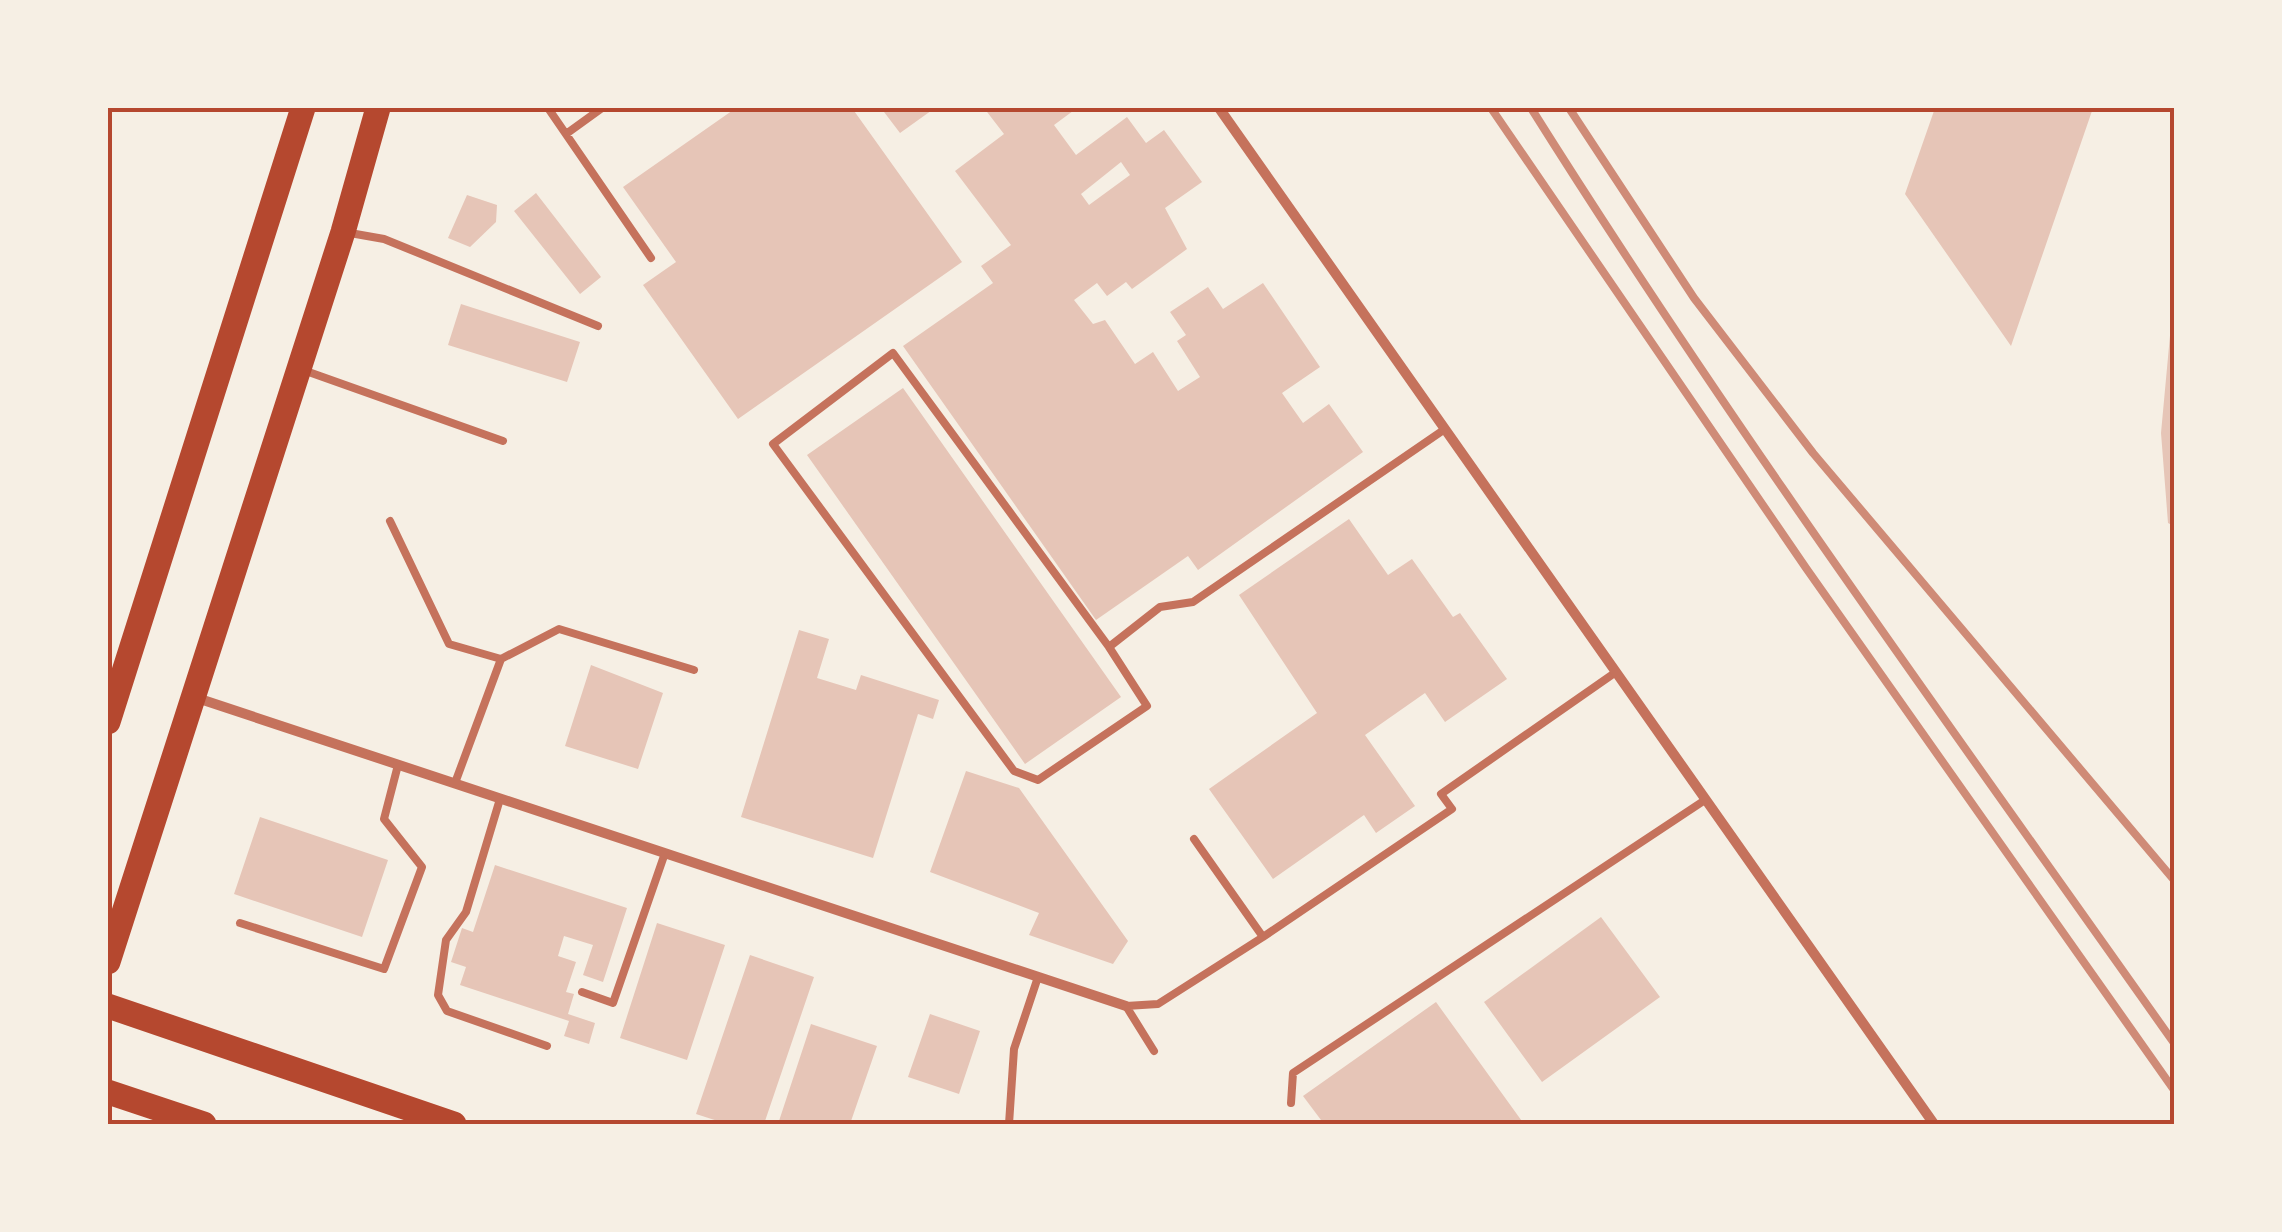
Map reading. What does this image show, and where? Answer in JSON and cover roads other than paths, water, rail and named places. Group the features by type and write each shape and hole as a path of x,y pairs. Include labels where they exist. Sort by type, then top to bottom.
{"main road":[{"path":"108,722 303,108"},
{"path":"108,962 343,232 378,108"},
{"path":"108,1006 454,1124"},
{"path":"108,1092 194,1121"}],"street":[{"path":"1219,108 1934,1124"},
{"path":"194,697 1126,1006"}],"lane":[{"path":"548,108 650,258"},
{"path":"566,134 602,108"},
{"path":"343,232 384,238 598,326"},
{"path":"893,353 1109,647 1147,706 1038,780 1014,771 773,444 893,353"},
{"path":"299,368 503,441"},
{"path":"1109,647 1160,607 1193,602 1446,430"},
{"path":"390,521 450,644 501,659"},
{"path":"455,784 501,659 559,629 694,670"},
{"path":"1154,1051 1126,1006 1158,1004 1452,809 1441,794 1616,672"},
{"path":"240,924 384,969 422,867 384,819 398,765"},
{"path":"500,798 466,912 446,940 438,995 446,1011 548,1046"},
{"path":"1291,1103 1293,1073 1705,800"},
{"path":"1194,840 1264,937"},
{"path":"582,992 613,1002 665,853"},
{"path":"1009,1124 1014,1049 1038,977"}],"railway":[{"path":"1491,108 1806,568 2174,1090"},
{"path":"1531,108 1765,463 2174,1043"},
{"path":"1569,108 1694,298 1813,453 2174,880"}]}
